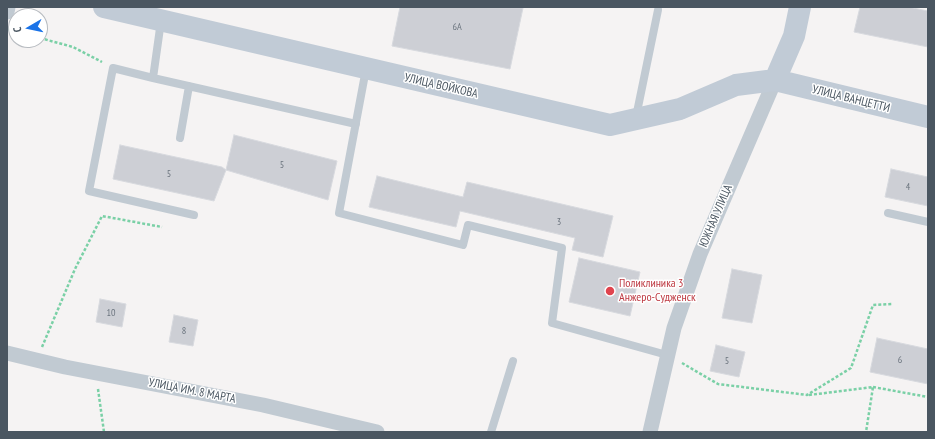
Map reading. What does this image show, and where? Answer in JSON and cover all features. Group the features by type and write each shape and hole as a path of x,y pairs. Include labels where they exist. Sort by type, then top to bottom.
{"street":[{"path":"7,12 8,7"},
{"name":"УЛИЦА ВОЙКОВА","path":"104,7 610,126 680,109 736,85 775,80"},
{"name":"ЮЖНАЯ УЛИЦА","path":"650,432 674,328 700,254 794,36 800,7"},
{"name":"УЛИЦА ВАНЦЕТТИ","path":"775,80 928,117"},
{"name":"УЛИЦА ИМ. 8 МАРТА","path":"7,354 263,405 377,432"}],"lane":[{"path":"635,120 658,10"},
{"path":"153,78 161,20"},
{"path":"194,215 89,191 113,68 356,124"},
{"path":"366,68 339,213 463,245 468,225 562,248 552,323 667,355"},
{"path":"180,138 189,86"},
{"path":"888,212 928,222"},
{"path":"491,432 513,361"}],"path":[{"path":"48,40 73,47 113,68"},
{"path":"37,360 75,269 102,216 162,226"},
{"path":"807,395 851,368 873,305 892,304"},
{"path":"667,355 718,384 807,395 873,387 928,397"},
{"path":"95,372 104,432"},
{"path":"866,432 873,387"}],"building":[{"path":"400,7 523,8 510,69 392,46"},
{"path":"860,7 908,7 928,11 928,47 854,32"},
{"path":"234,135 337,161 328,200 226,170"},
{"path":"120,145 222,167 226,170 214,201 113,179"},
{"path":"891,169 928,177 928,206 885,197"},
{"path":"377,176 463,197 467,182 613,216 603,257 572,250 575,238 460,211 456,227 369,207"},
{"path":"579,258 640,272 630,316 569,302"},
{"path":"732,269 762,275 752,323 722,318"},
{"path":"100,299 126,304 122,327 96,322"},
{"path":"174,315 198,320 193,346 169,342"},
{"path":"877,338 928,349 928,384 870,372"},
{"path":"716,345 745,352 739,377 710,371"}],"place":[{"name":"Поликлиника 3 Анжеро-Судженск","path":"610,291"}]}
